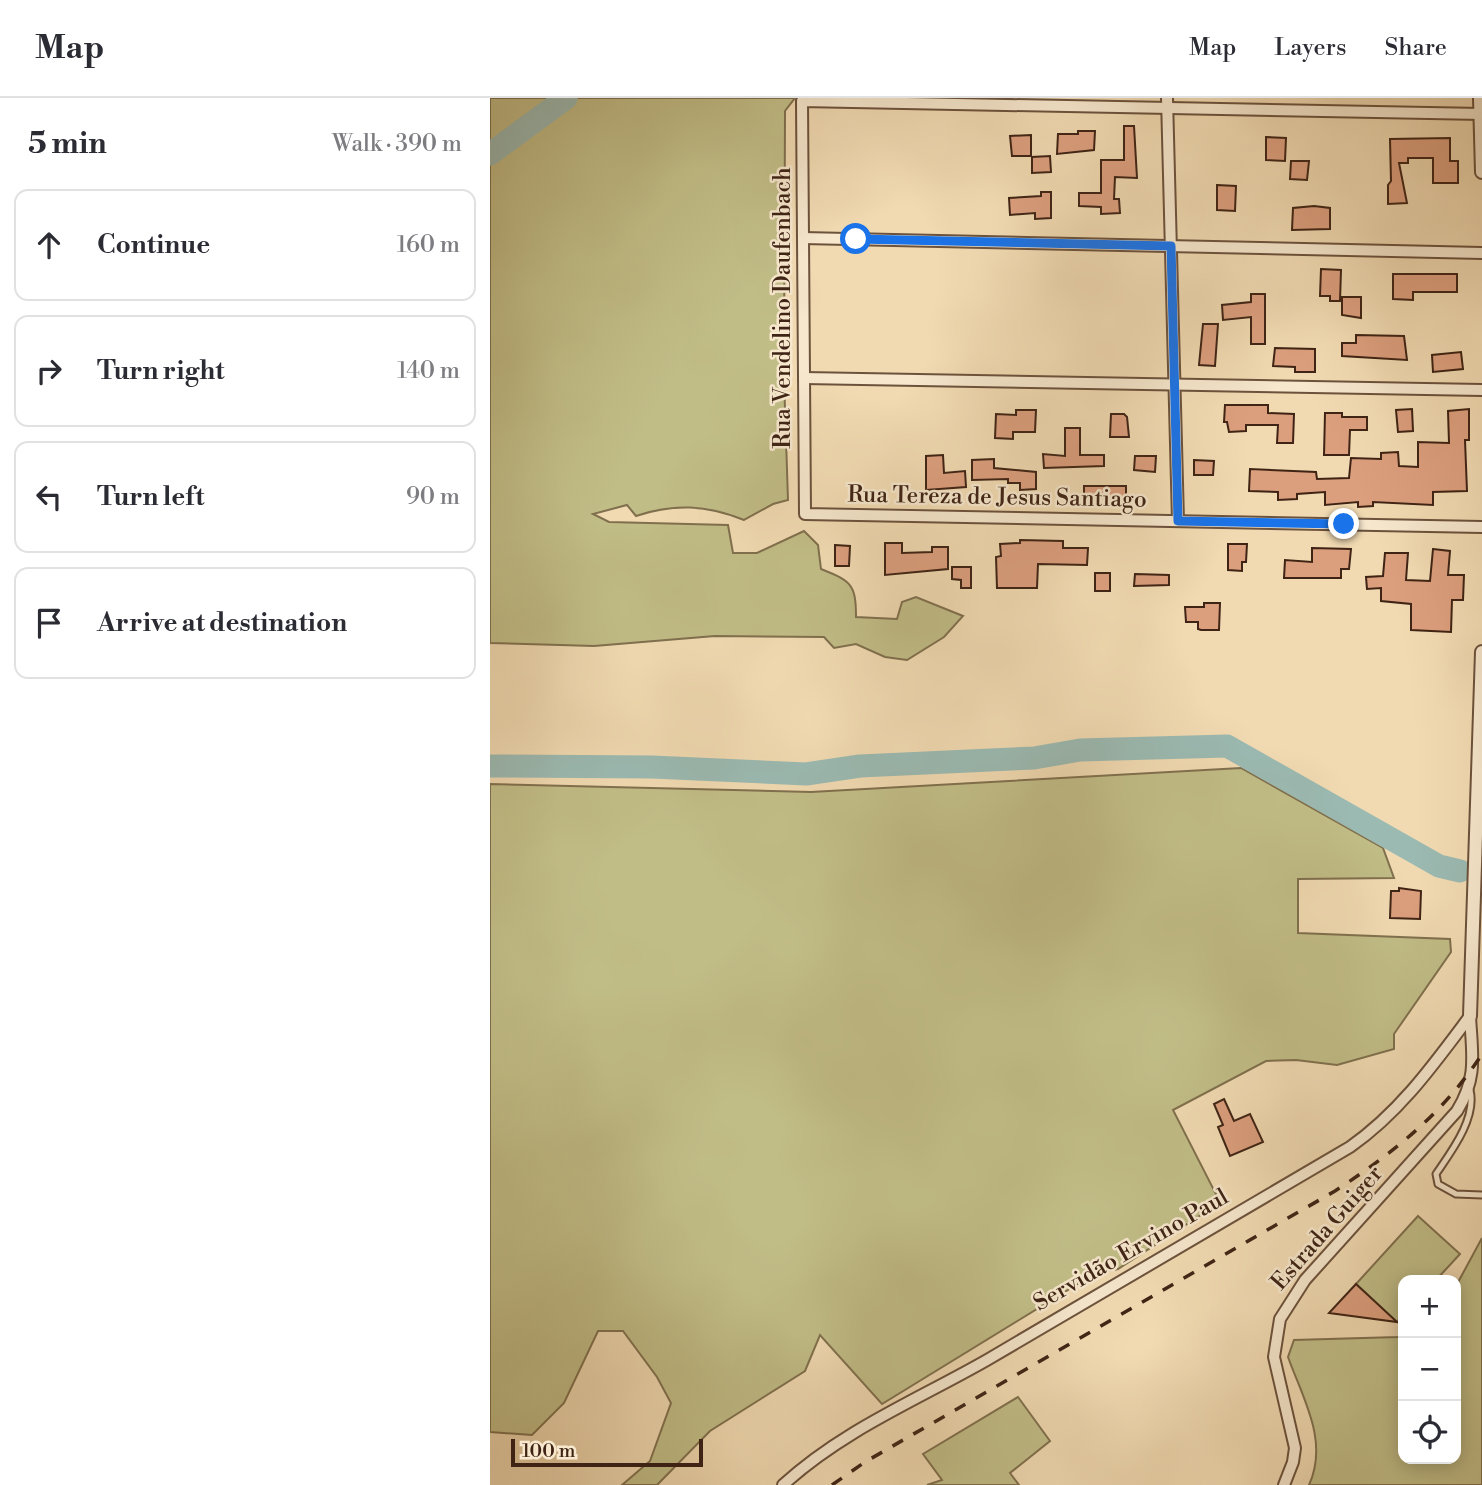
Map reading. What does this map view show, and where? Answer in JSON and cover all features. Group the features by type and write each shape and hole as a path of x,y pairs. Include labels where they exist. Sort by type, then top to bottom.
{"street":[{"path":"1480,98 1482,172"},
{"name":"Rua Vendelino Daufenbach","path":"806,514 802,101 1167,103"},
{"path":"1178,521 1167,103 1481,114"},
{"path":"803,238 1482,253"},
{"path":"804,378 1482,390"},
{"name":"Rua Tereza de Jesus Santiago","path":"806,514 1482,527"},
{"path":"1470,1090 1473,1068 1470,1016 1482,652"},
{"name":"Servidão Ervino Paul","path":"783,1485 813,1458 849,1434 1001,1352 1372,1131 1410,1094 1470,1016"},
{"name":"Estrada Guiger","path":"1284,1485 1295,1448 1274,1357 1280,1318 1305,1280 1423,1151 1457,1111 1470,1090"}],"lane":[{"path":"1470,1090 1471,1105 1467,1118 1436,1174 1438,1184 1445,1190 1482,1195"}],"shaded area":[{"path":"490,98 795,98 785,111 784,378 788,500 773,504 744,520 717,511 690,508 664,509 636,516 627,505 593,514 609,522 728,525 733,553 757,553 804,531 818,545 821,569 850,585 855,597 856,617 897,619 902,602 916,597 963,616 944,637 907,660 885,657 856,644 834,648 824,637 715,636 594,646 490,643"},
{"path":"1241,768 1383,848 1394,878 1298,879 1298,933 1450,939 1451,952 1394,1034 1394,1049 1337,1065 1296,1060 1266,1061 1173,1110 1218,1198 1216,1205 1118,1269 1094,1274 882,1404 820,1335 805,1371 710,1431 657,1485 622,1485 650,1461 671,1403 657,1377 623,1331 598,1331 564,1403 532,1435 490,1432 490,784 811,792"},
{"path":"1418,1216 1460,1254 1441,1275 1398,1275 1397,1322 1356,1284"},
{"path":"1482,1238 1482,1485 1309,1485 1314,1469 1315,1436 1307,1404 1288,1357 1294,1340 1398,1337 1398,1464 1461,1464 1461,1277"},
{"path":"1018,1397 1050,1441 1010,1473 1019,1485 927,1485 942,1480 923,1454"}],"building":[{"path":"1124,126 1134,126 1137,178 1115,177 1114,199 1119,199 1120,213 1101,214 1101,207 1079,206 1079,193 1101,193 1101,160 1124,160"},
{"path":"1078,131 1095,131 1094,150 1057,154 1058,134 1078,134"},
{"path":"1031,135 1031,156 1012,156 1010,136"},
{"path":"1266,137 1286,138 1285,161 1266,160"},
{"path":"1450,138 1450,161 1458,161 1458,183 1433,183 1433,158 1408,158 1408,163 1399,163 1407,203 1388,204 1388,185 1391,181 1390,139"},
{"path":"1050,156 1051,172 1032,173 1032,157"},
{"path":"1291,161 1309,161 1307,180 1290,179"},
{"path":"1217,185 1236,186 1235,211 1217,210"},
{"path":"1041,192 1051,192 1051,218 1035,219 1035,213 1010,215 1009,198 1041,196"},
{"path":"1293,208 1330,208 1330,229 1292,230"},
{"path":"1321,269 1341,270 1340,301 1330,301 1330,296 1320,296"},
{"path":"1393,274 1457,274 1457,292 1413,292 1413,300 1393,299"},
{"path":"1251,294 1265,294 1265,344 1251,344 1251,317 1223,320 1222,305 1251,302"},
{"path":"1342,297 1361,297 1361,318 1342,315"},
{"path":"1203,324 1218,324 1215,366 1199,365"},
{"path":"1356,335 1404,336 1407,360 1342,356 1342,343 1356,343"},
{"path":"1275,348 1315,349 1315,372 1295,372 1295,367 1273,366"},
{"path":"1461,352 1463,369 1433,372 1432,355"},
{"path":"1225,405 1268,405 1268,413 1294,414 1293,443 1277,443 1278,425 1246,425 1246,431 1229,432 1227,422 1224,422"},
{"path":"1412,409 1413,431 1398,432 1396,410"},
{"path":"1469,409 1469,440 1465,440 1467,491 1433,492 1433,505 1373,502 1373,506 1358,507 1358,502 1325,505 1325,492 1297,494 1297,499 1278,500 1278,492 1249,491 1250,469 1316,472 1317,479 1349,478 1351,458 1381,459 1381,453 1398,452 1399,466 1418,467 1418,442 1449,443 1448,411"},
{"path":"1016,410 1036,410 1035,432 1013,432 1013,439 995,438 996,414 1016,415"},
{"path":"1325,413 1342,413 1342,417 1367,417 1367,430 1350,430 1349,455 1324,455"},
{"path":"1111,414 1124,414 1127,417 1129,437 1110,437"},
{"path":"1065,428 1080,428 1080,455 1104,455 1104,466 1044,468 1043,454 1065,456"},
{"path":"943,455 944,473 965,471 966,487 926,490 926,456"},
{"path":"1135,456 1156,456 1155,472 1134,470"},
{"path":"994,459 994,468 1036,472 1036,489 1020,490 1020,483 1008,483 1008,479 972,480 972,460"},
{"path":"1194,460 1214,461 1213,475 1194,475"},
{"path":"1084,486 1126,486 1126,499 1084,496"},
{"path":"1020,540 1063,541 1063,548 1088,548 1087,565 1038,564 1037,588 997,588 996,557 1001,556 1000,544 1020,543"},
{"path":"885,543 902,543 902,553 932,552 932,547 948,547 948,569 885,575"},
{"path":"1228,544 1247,544 1246,562 1242,562 1242,571 1228,570"},
{"path":"835,545 850,546 849,566 835,566"},
{"path":"1312,548 1351,549 1349,569 1341,569 1341,578 1284,578 1285,560 1312,562"},
{"path":"1433,549 1450,551 1448,575 1464,575 1463,600 1452,600 1451,632 1411,630 1411,604 1381,601 1381,588 1367,589 1366,577 1383,576 1385,553 1408,553 1406,580 1430,581"},
{"path":"952,567 971,567 971,588 961,588 961,580 952,579"},
{"path":"1095,573 1110,573 1110,591 1095,591"},
{"path":"1135,574 1169,575 1169,585 1134,586"},
{"path":"1204,603 1220,603 1219,630 1201,630 1198,629 1198,622 1186,622 1185,607 1204,607"},
{"path":"1399,888 1421,891 1420,919 1390,918 1391,891 1399,891"},
{"path":"1224,1099 1234,1121 1250,1114 1263,1142 1230,1156 1218,1127 1223,1125 1214,1104"},
{"path":"1356,1284 1397,1322 1329,1313"}],"waterway":[{"path":"490,154 566,98"},
{"path":"490,766 652,767 806,774 860,766 1034,758 1080,750 1227,746 1439,866 1460,871"}],"railway":[{"path":"832,1485 865,1462 1335,1191 1397,1147 1416,1130 1451,1095 1482,1054"}],"route":[{"path":"856,239 1171,246 1178,521 1344,524"}]}
